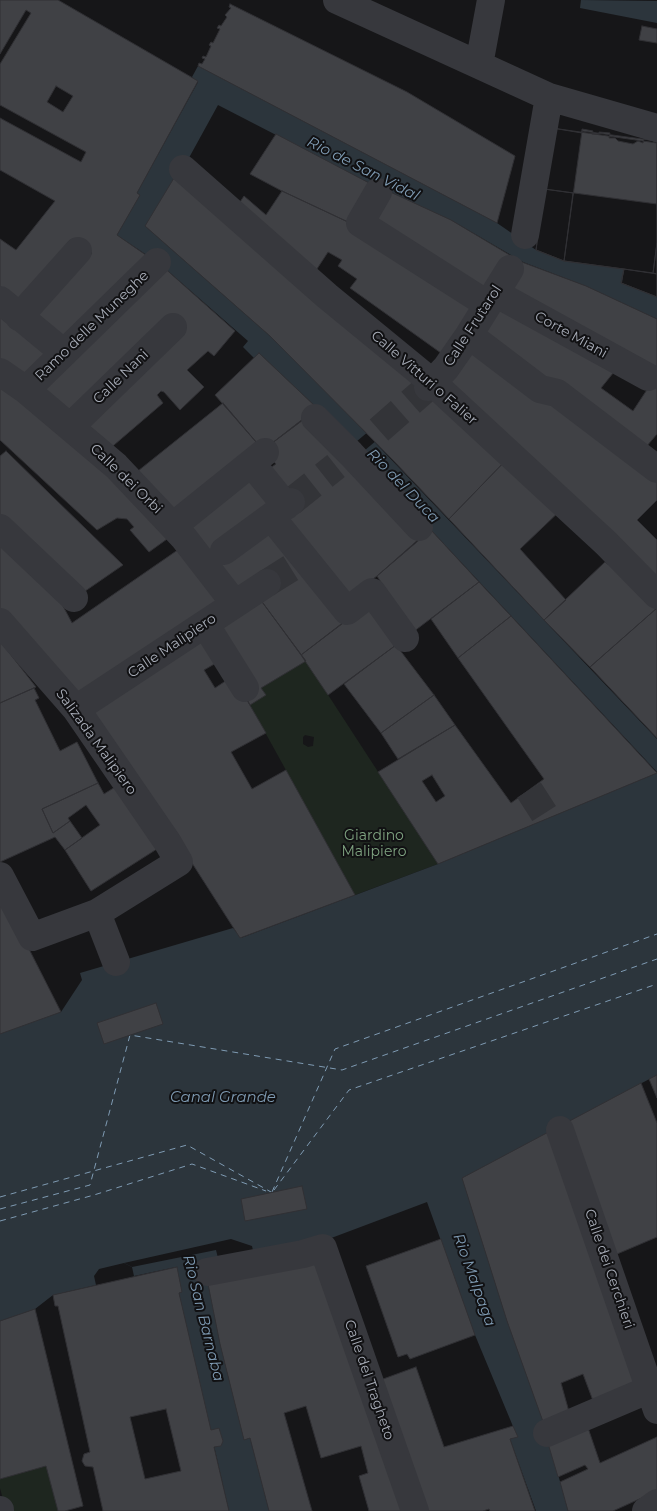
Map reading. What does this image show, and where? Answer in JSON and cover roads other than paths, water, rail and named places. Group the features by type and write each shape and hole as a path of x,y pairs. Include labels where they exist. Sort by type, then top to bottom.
{"street":[{"path":"337,0 549,97 657,128"},
{"path":"479,65 491,0"},
{"path":"525,235 549,97"},
{"name":"Calle Vitturi o Falier","path":"183,169 431,385 606,542 657,595"},
{"name":"Corte Miani","path":"378,192 360,223 491,299 648,378"},
{"path":"64,353 10,309 78,251"},
{"name":"Ramo delle Muneghe","path":"26,390 157,262"},
{"name":"Calle Frutarol","path":"431,385 446,368 469,335 510,269"},
{"name":"Calle Nani","path":"70,427 173,327"},
{"path":"469,335 540,389 557,393 657,469"},
{"name":"Calle dei Orbi","path":"0,372 26,390 70,427 124,460 235,604"},
{"path":"315,418 419,527"},
{"path":"173,526 259,463 283,509 303,561 347,611 372,592 406,638"},
{"path":"224,552 283,509"},
{"path":"0,528 74,598"},
{"name":"Calle Malipiero","path":"76,709 268,583"},
{"name":"Salizada Malipiero","path":"0,622 76,709 179,862 97,913"},
{"path":"205,624 244,688"},
{"path":"0,876 32,937 97,913 116,962"},
{"name":"Calle dei Cerchieri","path":"560,1130 655,1395"},
{"name":"Calle del Tragheto","path":"208,1272 303,1254 323,1248 415,1511"},
{"path":"547,1433 655,1395"},
{"path":"646,1511 657,1503"}],"water":[{"path":"581,0 657,1 657,23 580,8"},
{"path":"198,66 497,223 536,250 564,261 624,269 622,283 657,297 657,319 586,286 523,262 451,220 373,185 218,105 185,165 145,226 270,336 346,412 657,739 657,772 317,408 260,354 254,358 243,347 248,341 160,264 117,235 140,195 137,193 198,82 192,77"},
{"name":"Canal Grande","path":"657,773 657,1075 462,1178 507,1321 546,1430 568,1511 536,1511 510,1439 517,1436 475,1335 427,1202 318,1243 205,1265 220,1344 244,1440 250,1438 269,1511 229,1511 179,1293 182,1292 176,1267 134,1276 132,1267 124,1263 99,1269 94,1276 96,1285 53,1295 35,1309 0,1321 0,1033 61,1012 82,980 80,973 233,928 241,938 438,864"}],"tunnel":[{"path":"379,430 428,387"},
{"path":"291,502 336,466"},
{"path":"267,583 299,563"},
{"path":"529,790 547,818"}],"water label":[{"name":"Rio de San Vidal","path":"363,169"},
{"name":"Rio del Duca","path":"403,486"},
{"name":"Rio Malpaga","path":"474,1280"},
{"name":"Rio San Barnaba","path":"203,1318"}],"park label":[{"name":"Giardino Malipiero","path":"374,844"}]}
